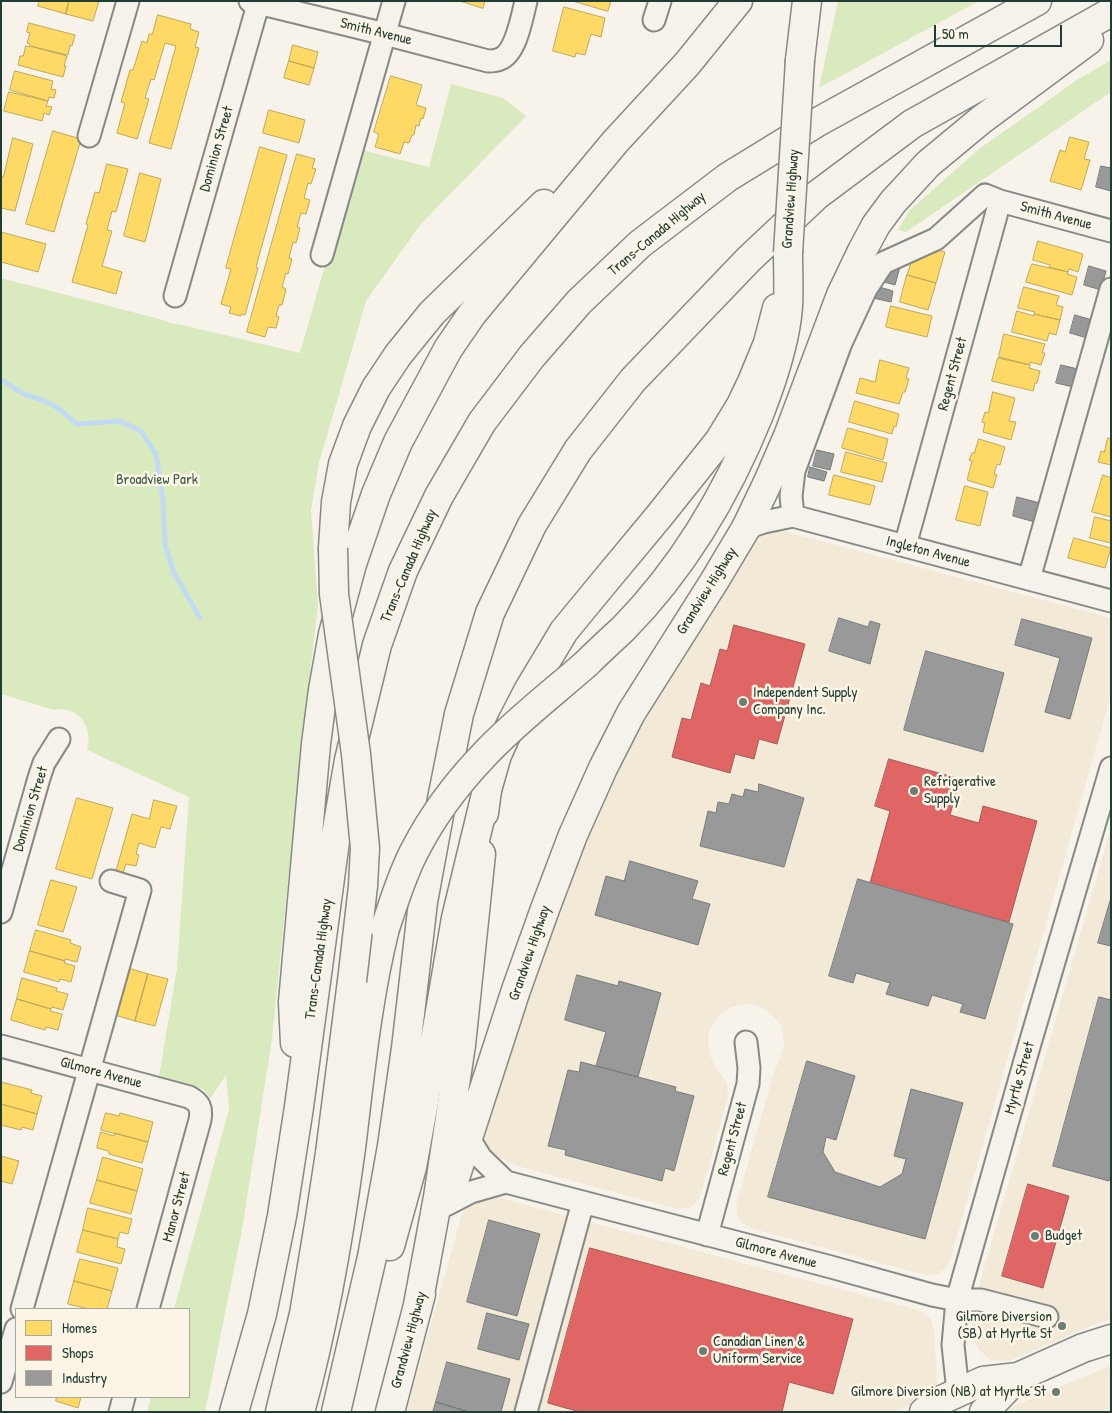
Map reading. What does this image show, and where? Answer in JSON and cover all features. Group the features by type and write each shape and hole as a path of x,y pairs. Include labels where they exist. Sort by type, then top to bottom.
{"main road":[{"path":"299,1106 293,1002 316,744 333,634 355,556 376,494 398,442 448,349 472,314 615,142 687,64 738,1"},
{"name":"Grandview Highway","path":"782,310 788,253 800,60 807,1"},
{"name":"Trans-Canada Highway","path":"234,1412 262,1314 282,1216 299,1106 336,832 349,760 377,645 403,571 435,505 482,422 532,356 579,302 640,244 728,177 816,123 1037,1"},
{"path":"337,1412 372,1257 392,1146 406,1048 423,902 459,714 490,614 532,525 578,450 633,380 700,308 817,195 912,124 1111,12"},
{"name":"Grandview Highway","path":"390,1412 446,1205 516,990 573,835 602,768 637,704 746,528 788,436 841,295 862,251 876,225 893,202 928,164 980,120 1080,48 1111,22"},
{"path":"280,1412 304,1314 320,1218 330,1153 363,886 364,848 356,754 334,594 332,548 336,502 343,464 357,426 376,388 398,355 432,313 534,212 615,142"},
{"path":"337,1412 374,1303 412,1167 456,918 486,790 497,755 528,691 564,631 713,448 741,405 782,310"},
{"path":"300,1412 310,1377 340,1223 373,984 385,928 398,889 414,851 456,788 491,748 587,663 623,628 655,592 686,552 733,474 768,392 782,339 782,310"},
{"path":"417,1310 438,1197 462,1045 486,790"},
{"path":"924,1412 933,1404 983,1381 1018,1377 1083,1348 1111,1339"},
{"path":"984,1412 1018,1377"}],"street":[{"path":"89,136 128,1"},
{"path":"322,255 394,1"},
{"name":"Smith Avenue","path":"256,2 488,61 501,59 510,50 515,41 526,1"},
{"name":"Dominion Street","path":"175,296 256,2"},
{"name":"Smith Avenue","path":"793,516 794,471 841,343 870,282 883,263 936,239 985,195 1000,201 1111,231"},
{"name":"Regent Street","path":"905,546 1000,201"},
{"path":"1029,578 1111,290"},
{"name":"Ingleton Avenue","path":"746,528 793,516 1111,601"},
{"name":"Dominion Street","path":"1,912 44,763 60,739"},
{"name":"Myrtle Street","path":"958,1392 953,1345 956,1300 1111,768"},
{"path":"22,1308 140,890 111,881"},
{"name":"Regent Street","path":"707,1235 748,1084 749,1068 746,1042"},
{"name":"Gilmore Avenue","path":"1,1046 189,1097 199,1104"},
{"name":"Manor Street","path":"148,1308 200,1120 202,1110 199,1104"},
{"name":"Gilmore Avenue","path":"468,1137 480,1158 506,1182 932,1296 956,1300 981,1300 1047,1317"},
{"path":"446,1205 471,1192 506,1182"},
{"path":"526,1412 583,1202"},
{"path":"1,1382 15,1333"},
{"path":"120,1412 124,1398"}],"shaded area":[{"path":"768,529 787,532 1111,618 1111,695 950,1260 946,1268 936,1275 925,1275 750,1228 740,1221 736,1206 773,1075 783,1051 784,1040 781,1026 775,1018 763,1008 755,1005 744,1004 727,1009 718,1016 710,1029 708,1037 709,1052 714,1065 727,1084 728,1097 701,1194 692,1206 677,1209 521,1167 493,1155 481,1145 481,1124 507,1042 613,764 751,535"},
{"path":"1111,828 1111,1319 1012,1360 991,1360 981,1352 974,1342 972,1325 973,1306"},
{"path":"489,1195 918,1310 931,1320 934,1330 937,1384 935,1389 926,1398 894,1412 406,1412 462,1214 467,1204"},
{"path":"1111,1366 1111,1412 1000,1412 1105,1368"}],"green space":[{"path":"838,1 979,1 819,88"},
{"path":"1111,60 1111,92 906,232 898,230 910,210 979,149 1077,80"},
{"name":"Broadview Park","path":"451,84 503,98 526,116 421,224 366,301 319,463 311,510 318,605 272,1039 242,1230 205,1412 147,1412 151,1398 190,1398 190,1308 174,1308 229,1109 226,1075 210,1099 203,1089 159,1076 177,968 189,797 87,750 89,742 86,726 77,715 70,711 63,709 54,710 1,694 1,278 170,323 300,353 358,149 429,167"}],"building: Homes":[{"path":"40,1 69,1 66,14 38,6"},
{"path":"69,1 99,1 93,21 66,14"},
{"path":"460,1 485,1 483,8"},
{"path":"573,1 611,1 608,11"},
{"path":"564,7 605,18 601,37 591,34 585,55 576,53 575,57 553,51"},
{"path":"158,15 191,24 190,29 199,32 195,47 199,48 171,149 149,143 176,46 165,43 154,80 151,79 145,98 149,99 137,139 117,133 125,103 121,102 130,70 133,70 142,41 147,43 149,34 152,34"},
{"path":"29,23 75,35 68,55 30,46 27,43 30,33 27,32"},
{"path":"293,45 318,52 314,68 289,61"},
{"path":"26,46 67,56 63,77 18,65 20,56 23,56"},
{"path":"289,61 314,68 309,85 284,78"},
{"path":"15,71 53,81 51,89 56,90 54,98 49,97 48,101 10,90"},
{"path":"391,76 422,85 416,105 426,108 419,126 416,125 414,135 412,135 409,143 404,142 400,154 375,147 379,134 374,132"},
{"path":"9,92 48,101 46,106 52,107 49,115 44,113 42,121 4,111"},
{"path":"269,110 305,120 299,143 263,133"},
{"path":"53,131 81,139 54,232 26,224"},
{"path":"1070,137 1089,142 1084,159 1090,160 1081,190 1050,181 1060,150 1065,152"},
{"path":"13,138 33,144 15,211 1,208 1,177 3,177"},
{"path":"260,147 287,155 256,267 258,268 245,315 241,314 241,316 229,313 231,307 221,304 231,269 226,268"},
{"path":"297,154 315,159 312,168 316,169 311,184 308,183 304,198 310,200 306,214 301,213 297,227 300,228 296,243 293,242 289,258 292,259 282,287 286,289 282,305 279,305 276,316 279,317 276,328 268,327 265,337 247,332"},
{"path":"107,164 128,169 116,212 112,211 107,230 112,231 102,266 122,272 116,294 72,282 95,192 99,193"},
{"path":"140,173 161,179 145,242 124,236"},
{"path":"1,232 46,244 38,272 1,262"},
{"path":"1038,241 1083,254 1078,272 1069,269 1068,272 1049,267 1050,265 1033,260"},
{"path":"930,248 945,252 936,283 907,275 912,260 915,261 917,254"},
{"path":"1032,264 1068,272 1067,274 1077,277 1072,295 1026,282"},
{"path":"907,275 936,283 928,310 900,302"},
{"path":"1024,287 1059,296 1056,305 1063,307 1060,320 1018,308"},
{"path":"891,306 932,316 927,337 886,327"},
{"path":"1017,311 1060,320 1056,335 1049,333 1047,341 1012,332"},
{"path":"1004,334 1045,344 1042,353 1045,353 1041,365 1030,362 1030,365 999,357"},
{"path":"998,358 1030,365 1029,368 1040,371 1033,391 992,381"},
{"path":"880,360 909,368 906,378 909,379 899,404 856,393 860,378 875,382"},
{"path":"993,392 1015,398 1009,421 1016,422 1011,440 983,432 985,423 982,422 985,412 988,413"},
{"path":"855,401 899,414 892,434 849,422"},
{"path":"848,428 888,439 883,460 842,448"},
{"path":"1108,438 1111,439 1111,465 1098,462 1101,451 1104,452"},
{"path":"979,439 1005,447 1000,465 997,464 994,474 997,475 993,488 967,480 972,461 969,460 972,453 974,453"},
{"path":"846,452 887,463 882,482 841,472"},
{"path":"834,475 875,486 870,505 829,495"},
{"path":"1103,475 1111,478 1111,517 1092,512"},
{"path":"965,486 988,492 980,526 956,520"},
{"path":"1095,517 1111,521 1111,543 1090,538"},
{"path":"1074,538 1111,548 1105,568 1068,558"},
{"path":"77,798 113,808 92,879 56,869"},
{"path":"154,800 177,806 170,829 161,827 155,848 139,843 136,854 139,855 136,866 126,864 123,873 116,871 132,814 149,819"},
{"path":"51,880 77,887 63,932 38,925"},
{"path":"36,930 71,940 70,943 81,947 77,962 65,959 65,961 30,951"},
{"path":"30,951 65,961 64,963 75,966 71,982 60,979 59,982 24,972"},
{"path":"128,968 148,974 135,1021 115,1015"},
{"path":"148,974 168,979 155,1026 135,1021"},
{"path":"22,978 57,988 56,991 68,994 63,1010 52,1007 51,1009 17,999"},
{"path":"17,999 62,1014 58,1030 46,1027 45,1030 11,1020"},
{"path":"1,1082 32,1090 31,1093 42,1096 37,1114 1,1104"},
{"path":"1,1104 37,1114 33,1130 22,1127 21,1130 1,1125"},
{"path":"106,1113 119,1116 120,1113 153,1122 148,1142 101,1130"},
{"path":"101,1132 114,1136 115,1133 148,1142 142,1163 109,1154 109,1151 97,1148"},
{"path":"1,1156 19,1161 12,1184 1,1181"},
{"path":"103,1157 143,1169 137,1191 97,1180"},
{"path":"97,1180 137,1191 131,1214 90,1203"},
{"path":"88,1208 132,1219 128,1234 120,1232 118,1239 83,1230"},
{"path":"83,1230 118,1239 117,1247 125,1249 121,1264 77,1252"},
{"path":"80,1259 118,1268 112,1291 74,1281"},
{"path":"74,1281 112,1291 107,1308 85,1308 68,1304"},
{"path":"57,1398 81,1398 78,1408 56,1401"}],"building: Shops":[{"name":"Independent Supply Company Inc.","path":"734,625 805,644 777,744 759,739 754,759 735,754 730,773 672,757 682,718 691,720 701,683 710,686 720,649 727,651"},
{"path":"889,759 960,779 950,815 979,823 983,806 1037,821 1009,922 870,883 890,811 875,806"},
{"name":"Budget","path":"1028,1184 1069,1196 1043,1288 1002,1276"},
{"name":"Canadian Linen & Uniform Service","path":"590,1248 853,1319 833,1394 789,1382 782,1412 580,1412 548,1403"}],"building: Industry":[{"path":"1101,166 1111,168 1111,191 1096,187"},
{"path":"888,264 900,267 895,285 884,282"},
{"path":"1089,266 1106,271 1101,290 1084,285"},
{"path":"876,286 893,291 891,302 873,298"},
{"path":"1075,315 1092,320 1087,338 1070,333"},
{"path":"1061,365 1078,369 1073,387 1056,383"},
{"path":"817,450 834,454 830,470 813,466"},
{"path":"810,467 827,472 824,481 808,477"},
{"path":"1017,497 1040,503 1035,522 1013,516"},
{"path":"839,618 868,627 870,621 880,624 870,664 829,651"},
{"path":"1022,619 1092,638 1070,719 1045,712 1060,658 1015,645"},
{"path":"926,651 1004,673 983,752 904,730"},
{"path":"759,784 804,798 784,867 700,846 708,811 716,813 718,802 729,804 732,794 743,797 745,789 758,792"},
{"path":"630,861 698,881 692,899 710,904 698,945 595,915 606,876 624,881"},
{"path":"858,879 1013,924 985,1019 960,1012 963,1004 932,995 928,1006 886,994 890,983 856,973 853,983 829,976"},
{"path":"1111,898 1111,946 1098,943"},
{"path":"577,975 618,986 619,981 661,993 638,1077 596,1066 606,1032 565,1020"},
{"path":"1099,997 1111,1000 1111,1175 1109,1181 1053,1166"},
{"path":"807,1061 855,1076 836,1140 826,1137 823,1152 835,1172 880,1187 902,1174 906,1159 894,1156 911,1089 963,1103 925,1239 768,1197"},
{"path":"581,1062 676,1087 675,1091 694,1096 674,1171 665,1168 662,1181 565,1155 566,1150 548,1146 568,1070 579,1072"},
{"path":"489,1220 540,1234 517,1316 467,1302"},
{"path":"487,1313 529,1324 519,1360 478,1349"},
{"path":"447,1362 510,1379 501,1412 469,1412 436,1402"},
{"path":"436,1402 469,1412 433,1412"}],"waterway":[{"path":"1,381 4,381 23,394 45,401 58,408 77,424 120,421 141,431 156,454 163,501 165,545 174,573 200,618"}],"place":[{"name":"Independent Supply Company Inc.","path":"743,702"},
{"name":"Refrigerative Supply","path":"914,791"},
{"name":"Budget","path":"1035,1236"},
{"name":"Gilmore Diversion (SB) at Myrtle St","path":"1062,1326"},
{"name":"Canadian Linen & Uniform Service","path":"703,1351"},
{"name":"Gilmore Diversion (NB) at Myrtle St","path":"1056,1392"}]}
